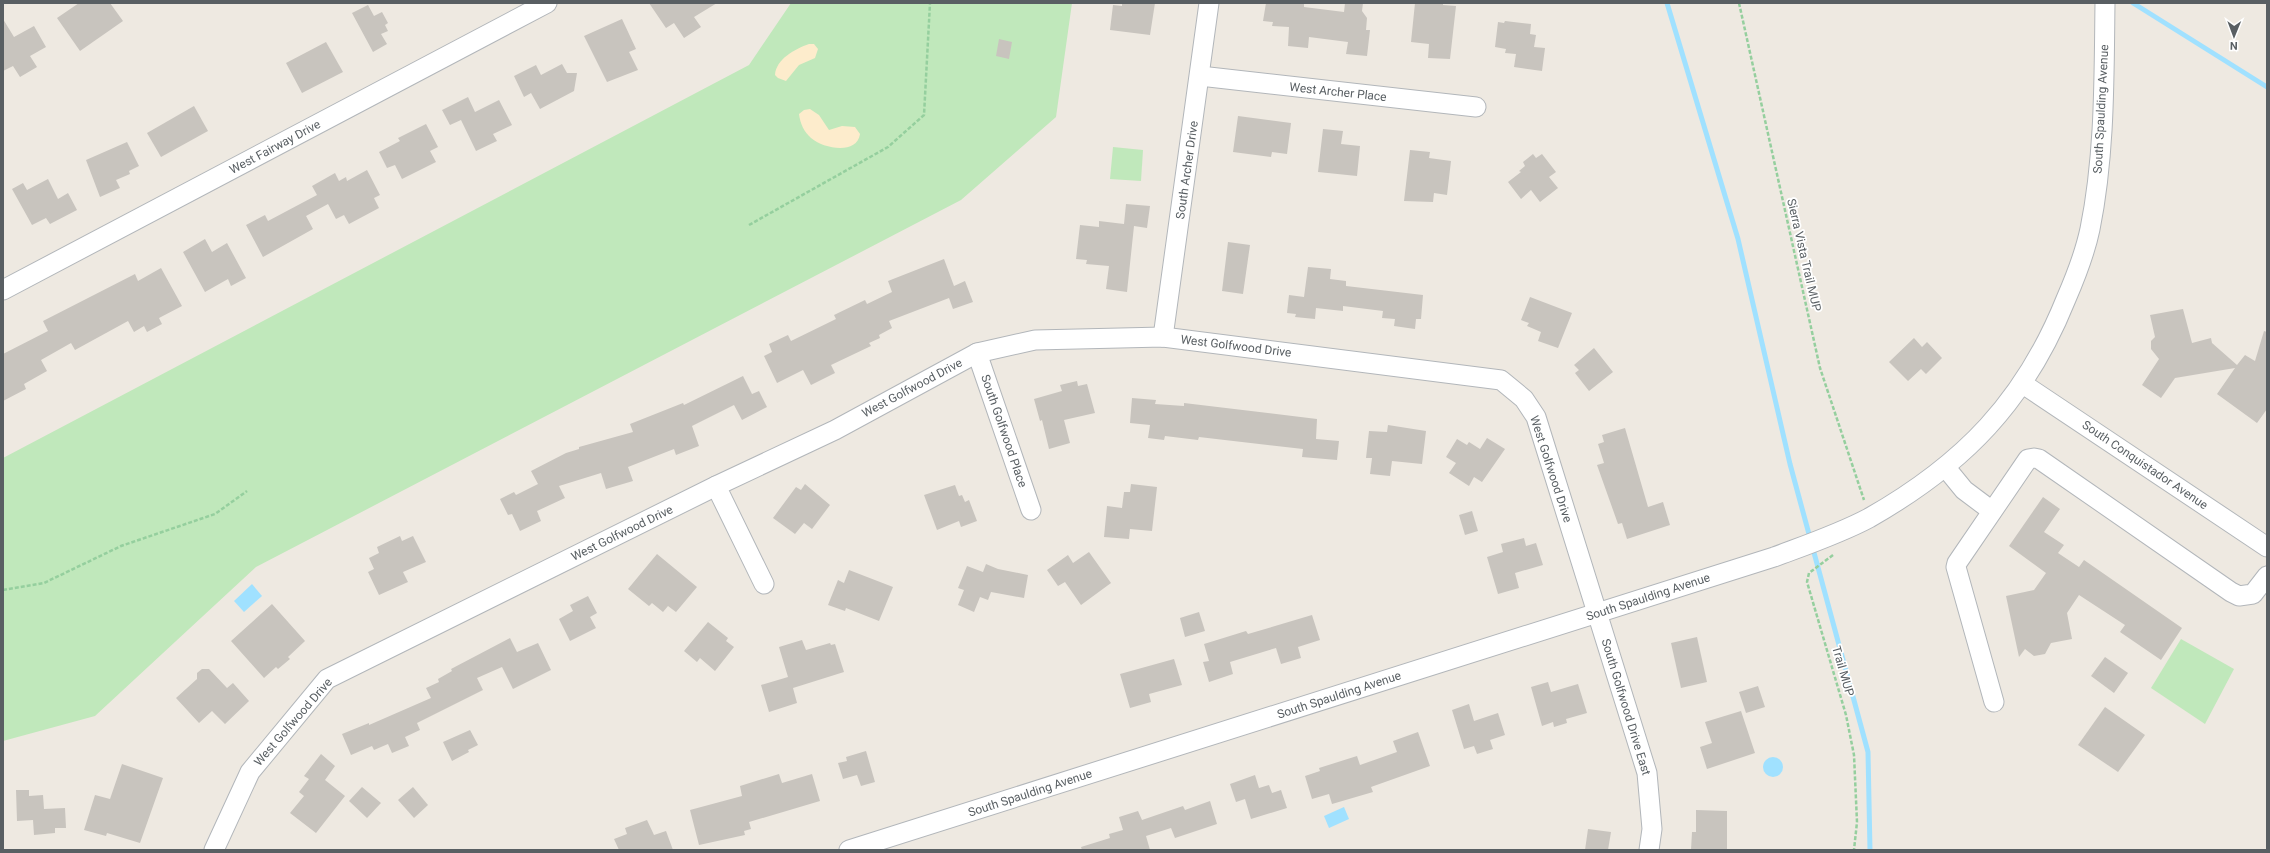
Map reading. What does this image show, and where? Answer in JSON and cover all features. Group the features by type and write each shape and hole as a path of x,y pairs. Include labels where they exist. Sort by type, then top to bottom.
{"street":[{"name":"West Fairway Drive","path":"3,290 547,3"},
{"name":"South Archer Drive","path":"1163,337 1209,3"},
{"name":"South Spaulding Avenue","path":"849,850 1774,557 1845,530 1888,506 1946,468 1983,433 2023,384 2055,327 2078,270 2090,230 2096,190 2102,130 2105,3"},
{"name":"West Archer Place","path":"1200,76 1476,107"},
{"name":"West Golfwood Drive","path":"214,850 250,772 327,678 716,486 835,430 977,352 1035,340 1163,337 1501,380 1524,399 1536,417 1597,613"},
{"name":"South Golfwood Place","path":"977,352 1031,510"},
{"name":"South Conquistador Avenue","path":"2023,384 2267,547"},
{"path":"1994,702 1956,567 1957,563 2028,459 2034,458 2239,596 2252,594 2267,576"},
{"path":"1946,468 1964,490 1992,511"},
{"path":"716,486 764,584"},
{"name":"South Golfwood Drive East","path":"1597,613 1647,773 1652,829 1649,850"}],"path":[{"path":"749,225 888,147 924,115 930,3"},
{"name":"Sierra Vista Trail MUP","path":"1739,3 1820,368 1866,506"},
{"path":"3,590 44,583 121,546 215,514 247,491"},
{"name":"Trail MUP","path":"1834,554 1809,573 1807,582 1846,715 1854,755 1857,822 1854,850"}],"green space":[{"path":"791,3 1072,3 1056,117 961,200 256,567 95,716 3,741 3,458 749,65"},
{"path":"1113,147 1143,150 1141,181 1110,179"},
{"path":"2181,639 2234,669 2205,724 2151,688"}],"sand":[{"path":"809,44 814,44 818,49 815,58 799,65 786,81 775,75 779,64 787,55"},
{"path":"810,109 819,115 829,130 842,126 855,127 860,134 858,141 853,145 839,148 824,145 811,138 803,127 799,114 804,110"}],"water":[{"path":"252,584 262,596 244,612 234,601"},
{"path":"1773,757 1780,760 1783,767 1780,774 1773,777 1766,774 1763,767 1766,760"},
{"path":"1344,807 1349,819 1329,828 1324,816"}],"building":[{"path":"79,3 110,3 123,21 80,51 57,18"},
{"path":"649,3 717,3 694,17 701,27 684,38 674,23 666,28"},
{"path":"1122,3 1155,3 1150,35 1110,30 1113,5 1122,6"},
{"path":"1266,3 1304,3 1304,7 1344,12 1345,3 1363,3 1362,11 1367,18 1366,30 1370,30 1367,56 1346,54 1348,42 1309,37 1308,48 1288,46 1289,27 1272,26 1273,22 1263,21"},
{"path":"1415,3 1443,3 1443,5 1456,6 1450,59 1428,58 1429,44 1411,42"},
{"path":"368,5 374,16 382,12 388,23 385,25 388,31 381,34 387,44 373,52 352,13"},
{"path":"3,19 14,37 34,26 46,47 30,56 37,67 20,77 13,66 3,71"},
{"path":"622,19 636,49 629,52 638,70 607,82 584,36"},
{"path":"1505,21 1531,24 1530,34 1536,35 1534,47 1545,48 1542,71 1514,67 1516,54 1505,53 1506,49 1495,47 1498,22 1504,23"},
{"path":"999,39 1012,42 1009,59 996,56"},
{"path":"326,42 343,72 302,93 286,63"},
{"path":"562,64 567,73 577,73 574,91 540,109 531,93 524,97 514,76 536,65 541,75"},
{"path":"468,97 475,112 499,100 512,125 493,134 497,141 476,151 461,120 450,125 442,110"},
{"path":"194,106 208,131 161,157 147,133"},
{"path":"1238,116 1291,123 1287,154 1272,152 1271,157 1233,152"},
{"path":"426,124 438,147 430,151 436,162 402,179 395,165 387,168 379,152 400,141 398,138"},
{"path":"1323,129 1343,131 1341,144 1360,146 1357,176 1318,172"},
{"path":"127,142 139,166 129,171 130,174 116,180 120,188 100,197 86,160"},
{"path":"1410,150 1430,152 1429,158 1451,161 1447,195 1434,193 1433,202 1404,201"},
{"path":"1533,154 1536,158 1542,154 1556,172 1549,177 1558,188 1540,202 1531,190 1521,199 1508,182 1521,172 1519,171 1525,166 1523,162"},
{"path":"367,170 380,195 374,198 379,208 349,224 344,215 336,219 328,204 306,216 313,229 263,257 246,225 265,215 268,221 317,195 312,186 335,173 339,181 346,177 347,181"},
{"path":"48,179 58,199 68,193 77,210 50,224 46,218 32,225 12,189 23,183 27,190"},
{"path":"1126,204 1150,206 1147,228 1134,226 1127,292 1106,289 1109,266 1086,264 1087,260 1076,259 1080,225 1099,227 1099,221 1124,224"},
{"path":"205,239 212,252 227,243 246,278 231,286 228,279 205,292 183,252"},
{"path":"1228,242 1250,245 1243,294 1222,291"},
{"path":"944,259 954,286 965,281 973,302 953,309 949,298 889,321 892,328 879,335 880,338 869,343 871,346 831,365 835,373 811,385 803,370 777,383 764,356 772,352 769,344 788,335 791,341 836,319 834,315 865,300 867,304 892,292 888,281"},
{"path":"1308,267 1331,269 1330,279 1346,281 1346,286 1423,295 1421,319 1416,319 1415,329 1394,326 1395,319 1382,318 1383,311 1343,306 1343,311 1316,308 1315,319 1295,317 1296,314 1287,313 1289,295 1304,297"},
{"path":"161,268 182,306 159,318 162,324 147,332 144,326 134,332 128,321 75,350 71,343 41,360 47,371 24,384 26,389 3,401 3,354 48,331 43,321 135,274 138,281"},
{"path":"1530,297 1572,313 1558,348 1538,341 1541,332 1527,326 1529,323 1521,320"},
{"path":"2183,309 2192,343 2211,338 2212,343 2237,365 2245,355 2255,361 2264,331 2267,332 2267,409 2257,423 2217,394 2235,368 2175,378 2161,398 2142,385 2159,359 2151,349 2151,341 2155,337 2150,315"},
{"path":"1914,338 1922,347 1927,342 1942,358 1926,374 1921,369 1908,381 1889,362"},
{"path":"1594,348 1613,372 1589,391 1575,373 1579,370 1574,365"},
{"path":"743,376 752,394 759,391 767,407 742,420 734,405 692,426 699,446 676,455 674,449 628,467 633,481 606,489 601,473 559,486 565,498 537,511 541,521 520,531 512,514 508,515 500,499 514,492 516,495 538,484 531,471 566,453 579,449 579,447 633,432 630,424 683,403 684,405"},
{"path":"1077,381 1078,386 1087,384 1095,413 1064,420 1070,443 1049,449 1042,420 1040,421 1034,399 1062,391 1060,385"},
{"path":"1132,398 1156,400 1155,404 1184,406 1184,403 1317,419 1316,439 1339,441 1337,460 1302,457 1303,449 1199,437 1198,440 1165,436 1164,440 1148,438 1150,425 1130,423"},
{"path":"1388,425 1426,431 1422,464 1392,461 1390,476 1370,474 1372,458 1366,458 1369,431 1387,432"},
{"path":"1625,428 1648,507 1663,502 1670,525 1627,539 1622,523 1618,524 1597,465 1604,463 1598,444 1604,442 1602,435"},
{"path":"1487,438 1505,449 1482,482 1474,477 1469,486 1449,473 1456,463 1446,457 1457,439 1467,445 1469,442 1480,449"},
{"path":"805,484 830,505 812,529 804,523 795,534 773,518 796,487 801,490"},
{"path":"1131,484 1157,487 1152,531 1130,529 1129,539 1104,537 1107,506 1122,508 1124,492 1130,492"},
{"path":"955,485 959,496 962,495 965,502 969,500 977,521 961,527 959,521 937,530 924,495"},
{"path":"2043,497 2060,509 2044,532 2064,545 2058,553 2079,567 2084,560 2182,628 2161,660 2120,632 2125,625 2079,595 2067,613 2072,639 2051,643 2045,654 2034,656 2025,649 2019,657 2006,596 2034,590 2046,573 2009,546"},
{"path":"1472,511 1478,531 1465,535 1459,515"},
{"path":"400,536 402,541 413,536 426,562 403,572 408,582 379,595 368,572 374,569 369,558 379,553 377,547"},
{"path":"1524,538 1526,546 1536,543 1543,565 1515,573 1519,588 1498,594 1487,557 1503,552 1501,544"},
{"path":"1089,552 1111,583 1081,605 1065,582 1058,586 1047,570 1068,555 1073,563"},
{"path":"657,554 697,587 676,612 668,606 663,612 652,603 649,606 628,589"},
{"path":"986,564 998,569 1028,575 1024,598 991,592 988,600 980,597 974,612 958,605 964,590 958,588 967,566 983,572"},
{"path":"849,570 893,587 879,621 846,608 845,611 828,605 838,580 844,583"},
{"path":"588,596 597,613 590,617 596,628 570,641 559,619 573,611 570,605"},
{"path":"272,604 305,641 288,657 290,659 278,669 276,667 264,678 231,641"},
{"path":"1199,612 1205,631 1185,637 1180,618"},
{"path":"1312,615 1320,640 1298,647 1301,658 1281,664 1276,648 1230,662 1233,674 1209,682 1203,662 1209,661 1204,644 1246,631 1248,634"},
{"path":"708,622 728,638 726,641 734,647 715,671 700,658 697,662 684,651"},
{"path":"1697,637 1707,682 1681,688 1671,643"},
{"path":"510,638 517,652 538,643 551,670 513,689 502,667 477,678 483,690 417,723 420,730 405,737 409,746 392,753 388,744 374,750 372,746 351,755 342,734 369,723 369,725 431,698 426,688 439,682 438,679 452,671 451,669"},
{"path":"802,640 806,650 830,643 831,645 835,644 844,672 793,688 797,703 769,712 761,685 788,677 779,647"},
{"path":"2105,657 2128,673 2114,693 2091,676"},
{"path":"1174,659 1182,685 1149,694 1151,702 1130,708 1120,674"},
{"path":"202,669 209,669 227,688 233,683 249,701 225,724 212,711 199,723 176,698 197,679 197,673"},
{"path":"1548,682 1551,692 1578,684 1587,713 1566,719 1567,723 1554,727 1553,722 1542,726 1531,687"},
{"path":"1758,686 1765,707 1746,713 1739,692"},
{"path":"1469,704 1474,721 1498,713 1505,735 1490,740 1493,749 1477,754 1474,746 1464,749 1452,710"},
{"path":"2105,707 2145,735 2118,772 2078,745"},
{"path":"1741,711 1755,753 1707,769 1700,747 1712,743 1705,722"},
{"path":"470,730 478,745 468,750 469,752 452,761 443,742"},
{"path":"1418,732 1430,766 1371,787 1373,792 1332,804 1329,794 1312,799 1305,776 1320,771 1319,768 1357,756 1360,765 1397,752 1393,741"},
{"path":"866,751 875,782 861,786 857,775 843,779 838,763 847,761 846,757"},
{"path":"321,754 335,766 325,780 345,796 316,833 290,813 304,796 299,792 309,779 304,776"},
{"path":"122,764 163,778 140,843 107,833 106,836 84,830 95,795 110,799"},
{"path":"779,774 782,783 812,774 820,801 749,822 751,829 744,831 745,835 699,845 690,810 742,796 740,786"},
{"path":"1255,775 1259,788 1269,785 1272,793 1281,790 1287,808 1251,819 1245,799 1236,802 1230,784"},
{"path":"362,787 381,803 367,818 349,801"},
{"path":"413,787 428,805 414,818 398,800"},
{"path":"16,790 29,790 29,796 43,795 44,809 65,808 66,828 55,828 55,833 34,835 33,820 17,821"},
{"path":"1210,801 1217,824 1175,838 1171,828 1146,836 1150,850 1082,850 1081,847 1110,838 1109,834 1123,830 1119,817 1138,811 1142,820 1183,806 1185,810"},
{"path":"1696,810 1727,811 1727,850 1691,850 1692,832 1696,832"},
{"path":"647,820 654,835 666,831 673,850 619,850 614,839 627,834 625,828"},
{"path":"1588,829 1611,832 1608,850 1585,850"}],"waterway":[{"path":"1667,3 1738,239 1790,464 1868,752 1870,850"},
{"path":"2133,3 2267,87"}]}
